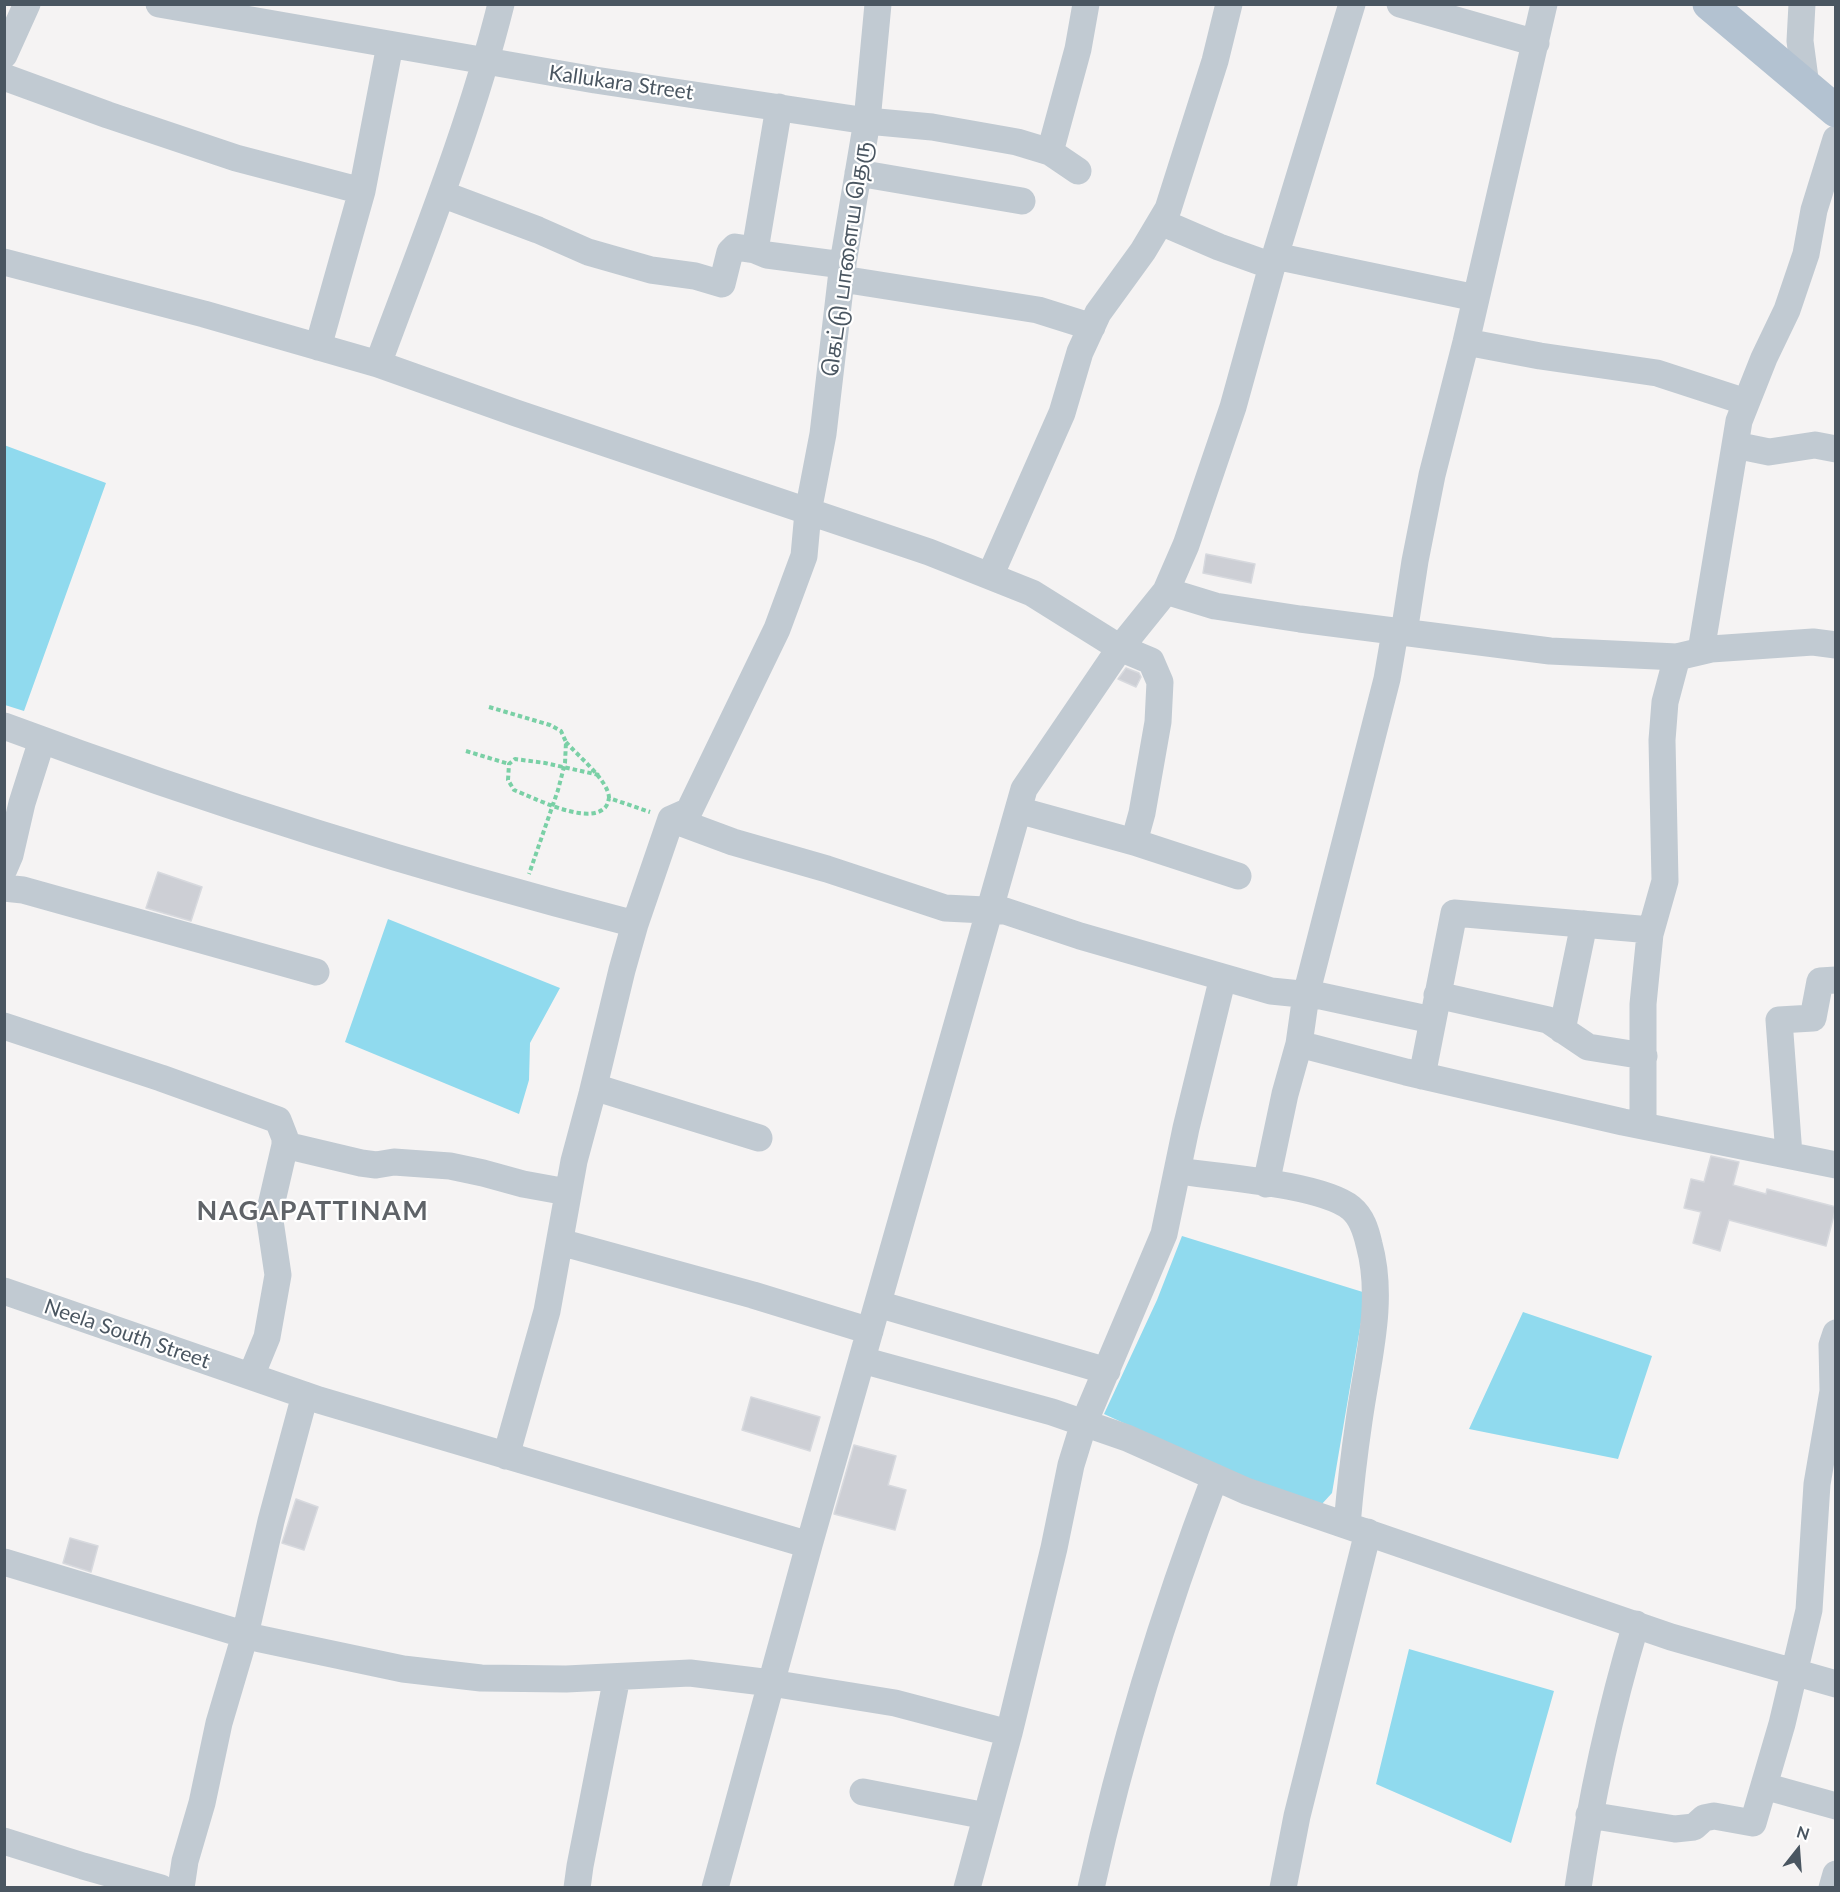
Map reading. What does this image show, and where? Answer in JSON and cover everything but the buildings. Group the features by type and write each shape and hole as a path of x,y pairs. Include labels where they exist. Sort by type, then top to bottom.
{"main road":[{"path":"1709,4 1836,111"}],"street":[{"path":"4,55 27,4"},
{"name":"Kallukara Street","path":"159,4 595,80 867,121 932,127 1017,142 1050,152 1078,171"},
{"path":"378,364 442,194 486,62 501,4"},
{"name":"கெட்டு பாளைய தெரு","path":"671,819 689,811 777,629 804,556 808,512 823,434 842,272 867,121 878,4"},
{"path":"1050,152 1078,49 1086,4"},
{"path":"990,576 1062,413 1080,352 1098,314 1143,251 1168,209 1215,61 1229,4"},
{"path":"716,1887 809,1545 1024,789 1120,648 1166,591 1186,545 1233,407 1274,261 1352,4"},
{"path":"1400,4 1536,43"},
{"path":"1266,1184 1285,1094 1299,1044 1306,995 1388,679 1432,476 1466,342 1544,4"},
{"path":"1802,4 1800,41 1806,86"},
{"path":"318,347 362,191 390,45"},
{"path":"4,77 108,116 236,158 362,191"},
{"path":"755,250 779,107"},
{"path":"1643,1126 1643,1004 1651,930 1665,880 1662,740 1665,702 1689,654 1716,571 1739,421 1764,358 1787,310 1806,254 1814,210 1836,139"},
{"path":"858,174 1022,201"},
{"path":"442,194 538,230 588,252 651,270 695,276 722,284 729,252 735,247 842,272 1038,309 1092,327"},
{"path":"1161,222 1219,247 1274,261 1476,298"},
{"path":"4,262 204,314 378,364 928,552 1032,593 1120,648 1151,661 1160,682 1158,722 1152,761 1134,842"},
{"path":"1466,342 1540,356 1657,373 1746,402"},
{"path":"1735,445 1769,452 1815,445 1836,449"},
{"path":"1166,591 1215,606 1399,633 1550,651 1689,654 1711,649 1813,642 1836,645"},
{"path":"4,726 94,759 354,844 522,894 635,924"},
{"path":"4,869 42,740"},
{"path":"1018,810 1134,842 1238,876"},
{"path":"506,1456 548,1311 561,1242 567,1192 635,924 671,819 733,842 827,869 945,908 1005,911 1271,991 1548,1020 1588,1047 1644,1056"},
{"path":"4,888 23,890 316,972"},
{"path":"1422,1076 1454,914 1651,930"},
{"path":"1562,1030 1584,924"},
{"path":"967,1887 1009,1733 1054,1548 1071,1465 1084,1423 1164,1234 1186,1128 1223,977"},
{"path":"1789,1155 1779,1020 1813,1018 1820,981 1836,980"},
{"path":"4,1026 278,1120 285,1138 285,1145 269,1214 278,1275 267,1337 250,1376"},
{"path":"1299,1044 1422,1076 1643,1126 1836,1165"},
{"path":"594,1087 759,1138"},
{"path":"285,1145 376,1165 394,1161 450,1166 567,1192"},
{"path":"1178,1171 1285,1185 1335,1200 1350,1208 1359,1217 1366,1232 1376,1274 1375,1310 1353,1468 1357,1529 1283,1887"},
{"path":"561,1242 753,1295 870,1331"},
{"name":"Neela South Street","path":"4,1291 305,1395 809,1545"},
{"path":"878,1304 1107,1371"},
{"path":"1589,1815 1675,1829 1694,1827 1704,1818 1714,1816 1753,1823 1824,1555 1817,1484 1833,1391 1832,1346 1836,1333"},
{"path":"862,1360 1052,1412 1127,1438 1246,1491 1671,1637 1836,1684"},
{"path":"181,1887 185,1861 202,1803 219,1723 245,1635 271,1521 305,1395"},
{"path":"1092,1887 1121,1761 1171,1598 1215,1477"},
{"path":"4,1562 245,1635 403,1669 480,1678 617,1677 690,1673 771,1683 895,1703 1009,1733"},
{"path":"1578,1887 1589,1815 1617,1688 1636,1624"},
{"path":"577,1887 617,1677"},
{"path":"1764,1785 1836,1806"},
{"path":"863,1792 986,1816"},
{"path":"4,1841 161,1887"},
{"path":"1832,1887 1836,1874"}],"path":[{"path":"489,707 550,725 561,731 566,742 599,775 609,790 609,798 603,810 589,814 568,811 514,790 508,780 509,764 515,759 564,766 599,775"},
{"path":"522,894 564,766 566,742"},
{"path":"466,751 509,764"},
{"path":"609,798 671,819"}],"water":[{"path":"4,445 106,483 24,711 5,705"},
{"path":"388,919 560,988 530,1043 529,1080 519,1114 345,1042"},
{"path":"1182,1236 1366,1293 1332,1493 1321,1505 1237,1475 1104,1414 1157,1300"},
{"path":"1523,1312 1652,1356 1618,1459 1469,1429"},
{"path":"1409,1649 1554,1691 1511,1843 1376,1784"}],"district":[{"name":"NAGAPATTINAM","path":"313,1211"}]}
